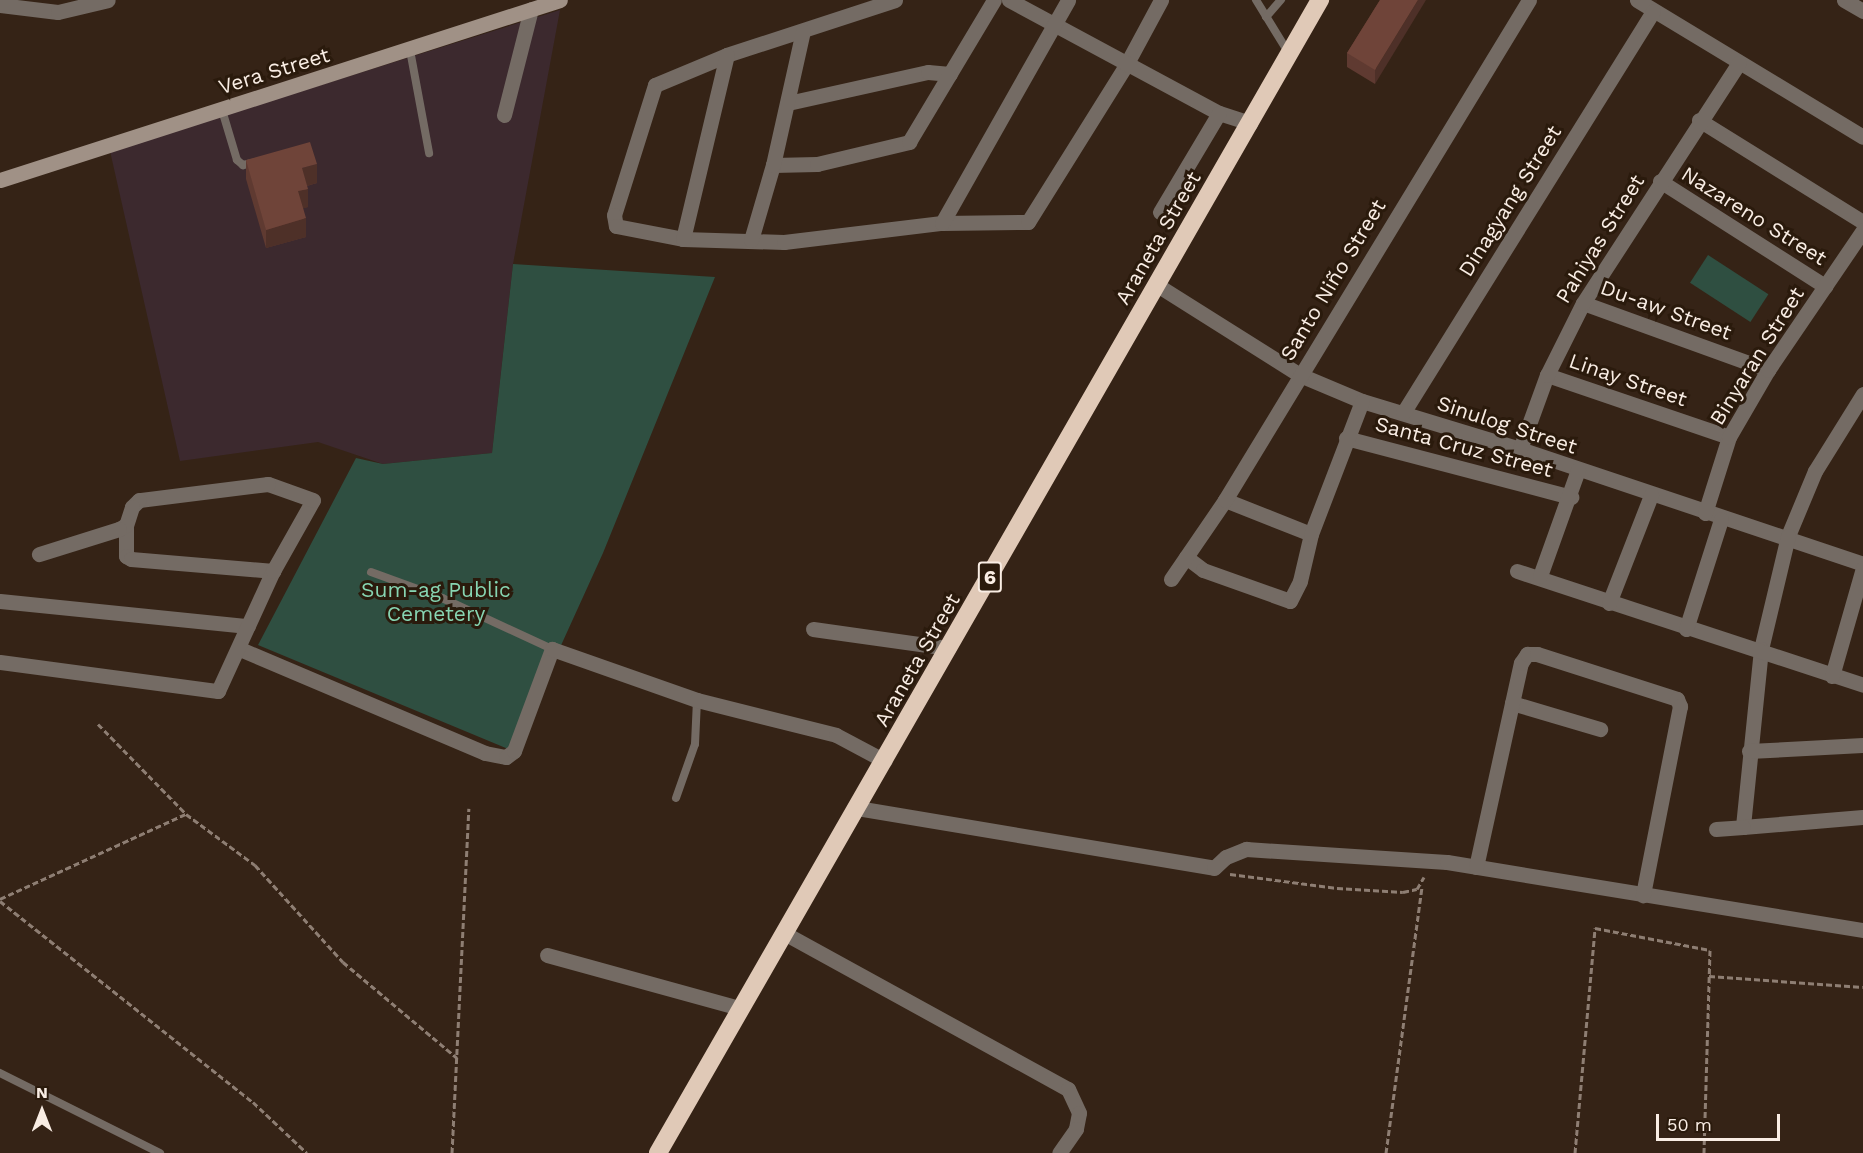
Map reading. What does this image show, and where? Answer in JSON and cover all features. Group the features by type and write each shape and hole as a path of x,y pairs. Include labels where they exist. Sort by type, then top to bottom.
{"highway":[{"name":"Araneta Street","path":"657,1153 885,761 1320,0"}],"street":[{"path":"0,5 58,12 108,0"},
{"name":"Vera Street","path":"0,180 410,51 560,0"},
{"path":"894,0 727,56 655,85 614,215 616,226 625,230 684,239 819,240 942,223 1022,223 1032,218 1126,65 1161,0"},
{"path":"773,165 817,164 909,142 994,0"},
{"path":"1009,0 1219,114 1250,123"},
{"path":"942,223 1068,0"},
{"name":"Santo Niño Street","path":"1171,579 1224,500 1529,0"},
{"path":"1637,0 1863,137"},
{"path":"1844,0 1863,11"},
{"path":"504,115 531,9"},
{"name":"Dinagyang Street","path":"1402,413 1653,11"},
{"path":"751,240 773,165 803,31"},
{"path":"684,239 727,56"},
{"name":"Pahiyas Street","path":"1520,448 1547,375 1584,303 1699,120 1739,63"},
{"path":"788,103 928,72 950,74"},
{"path":"1160,212 1219,114"},
{"path":"1699,120 1863,222"},
{"name":"Nazareno Street","path":"1660,181 1825,286"},
{"name":"Binyaran Street","path":"1705,513 1729,437 1768,370 1863,230"},
{"name":"Sinulog Street","path":"1157,285 1300,375 1362,401 1520,448 1721,519 1788,536 1863,566"},
{"name":"Du-aw Street","path":"1584,303 1768,370"},
{"name":"Linay Street","path":"1547,375 1729,437"},
{"path":"1743,827 1761,648 1788,536 1815,471 1863,394"},
{"path":"1186,557 1203,570 1290,602 1300,581 1311,534 1362,401"},
{"name":"Santa Cruz Street","path":"1346,438 1571,498"},
{"path":"1540,576 1571,498 1578,470"},
{"path":"0,662 218,691 240,648 273,572 313,500 278,485 258,484 139,500 132,507 126,525 126,556 131,559 273,572"},
{"path":"1609,603 1651,495"},
{"path":"1224,500 1311,534"},
{"path":"1686,629 1721,519"},
{"path":"39,554 126,525"},
{"path":"1832,676 1863,566"},
{"path":"1517,571 1540,576 1609,603 1686,629 1761,648 1832,676 1863,685"},
{"path":"0,601 248,626"},
{"path":"813,629 949,648"},
{"path":"240,648 485,753 506,757 514,751 552,649 697,700 836,735 885,761"},
{"path":"1476,867 1512,703 1527,654 1670,693 1677,699 1680,706 1642,895"},
{"path":"1512,703 1600,729"},
{"path":"1749,751 1863,744"},
{"path":"857,808 1214,868 1226,857 1246,849 1427,862 1476,867 1863,930"},
{"path":"1716,829 1863,817"},
{"path":"784,933 1068,1089 1079,1113 1076,1129 1059,1153"},
{"path":"547,955 740,1008"}],"lane":[{"path":"1256,0 1289,54"},
{"path":"1266,17 1281,0"},
{"path":"410,51 429,153"},
{"path":"222,110 237,160 243,165 264,160"},
{"path":"371,572 442,598 552,649"},
{"path":"676,798 695,744 697,700"},
{"path":"0,1073 160,1153"}],"path":[{"path":"98,724 186,814 255,865 343,962 457,1058"},
{"path":"452,1153 469,808"},
{"path":"186,814 0,900 253,1102 307,1153"},
{"path":"1386,1153 1427,862"},
{"path":"1214,868 1241,877 1349,889 1403,892 1422,885"},
{"path":"1575,1153 1595,928 1710,950 1704,1153"},
{"path":"1710,976 1863,987"}],"shaded area":[{"path":"560,10 513,264 492,453 383,464 318,442 180,461 110,151"}],"green space":[{"path":"1708,255 1768,294 1750,322 1690,283"},
{"name":"Sum-ag Public Cemetery","path":"513,264 715,277 603,553 513,751 258,645 356,458 383,464 492,453"}],"building":[{"path":"1380,0 1418,0 1375,70 1347,53"},
{"path":"310,142 317,164 302,168 308,189 298,191 306,218 266,230 246,160"}]}
